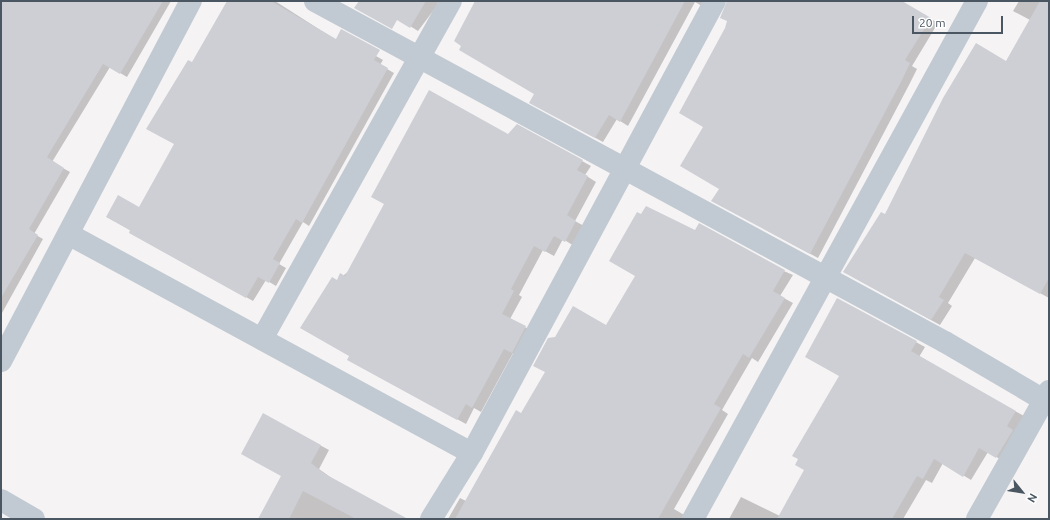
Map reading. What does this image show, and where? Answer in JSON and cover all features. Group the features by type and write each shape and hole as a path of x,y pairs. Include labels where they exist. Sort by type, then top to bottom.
{"street":[{"path":"3,354 70,235 191,1"},
{"path":"315,1 824,279 1047,395 977,519"},
{"path":"262,339 451,1"},
{"path":"431,519 472,453 623,169 715,1"},
{"path":"693,519 976,1"},
{"path":"70,235 472,453"},
{"path":"1,500 34,519"}],"building":[{"path":"1,1 163,1 120,74 103,64 47,157 64,168 29,229 38,235 1,298"},
{"path":"227,1 271,1 336,39 341,29 380,50 374,60 388,68 302,223 296,219 273,259 280,263 269,283 258,277 246,298 129,233 130,230 106,217 118,195 139,207 174,144 146,129 188,60 192,62"},
{"path":"359,1 426,1 410,28 397,20 392,29 354,8"},
{"path":"475,1 685,1 620,122 609,115 595,138 529,103 534,94 459,50 461,46 454,41"},
{"path":"727,1 902,1 931,18 905,60 910,63 902,80 810,254 711,201 719,189 680,166 703,127 679,113 725,28 727,21 720,18"},
{"path":"1040,1 1049,1 1049,278 1040,294 965,253 939,297 944,300 931,320 843,272 881,212 885,214 943,98 976,43 1006,61"},
{"path":"429,90 508,134 517,124 583,160 577,170 588,176 567,215 576,221 565,242 554,236 545,252 534,246 511,289 514,291 502,314 526,326 512,353 504,349 472,408 466,404 457,420 347,360 349,356 300,328 332,277 337,280 340,273 345,276 384,204 371,197"},
{"path":"646,206 695,230 699,223 785,270 773,291 785,298 749,358 743,354 714,404 721,408 658,519 455,519 516,410 521,413 545,372 533,366 548,338 555,337 573,306 606,325 635,276 609,261 637,212 641,214"},
{"path":"837,298 917,341 911,351 1016,411 1007,426 1013,430 996,458 979,448 963,477 934,459 923,479 917,476 892,519 777,519 804,470 795,465 798,459 792,456 839,376 805,357"},
{"path":"263,413 321,445 311,463 325,474 408,519 356,519 303,491 289,519 258,519 281,476 241,454"}]}
